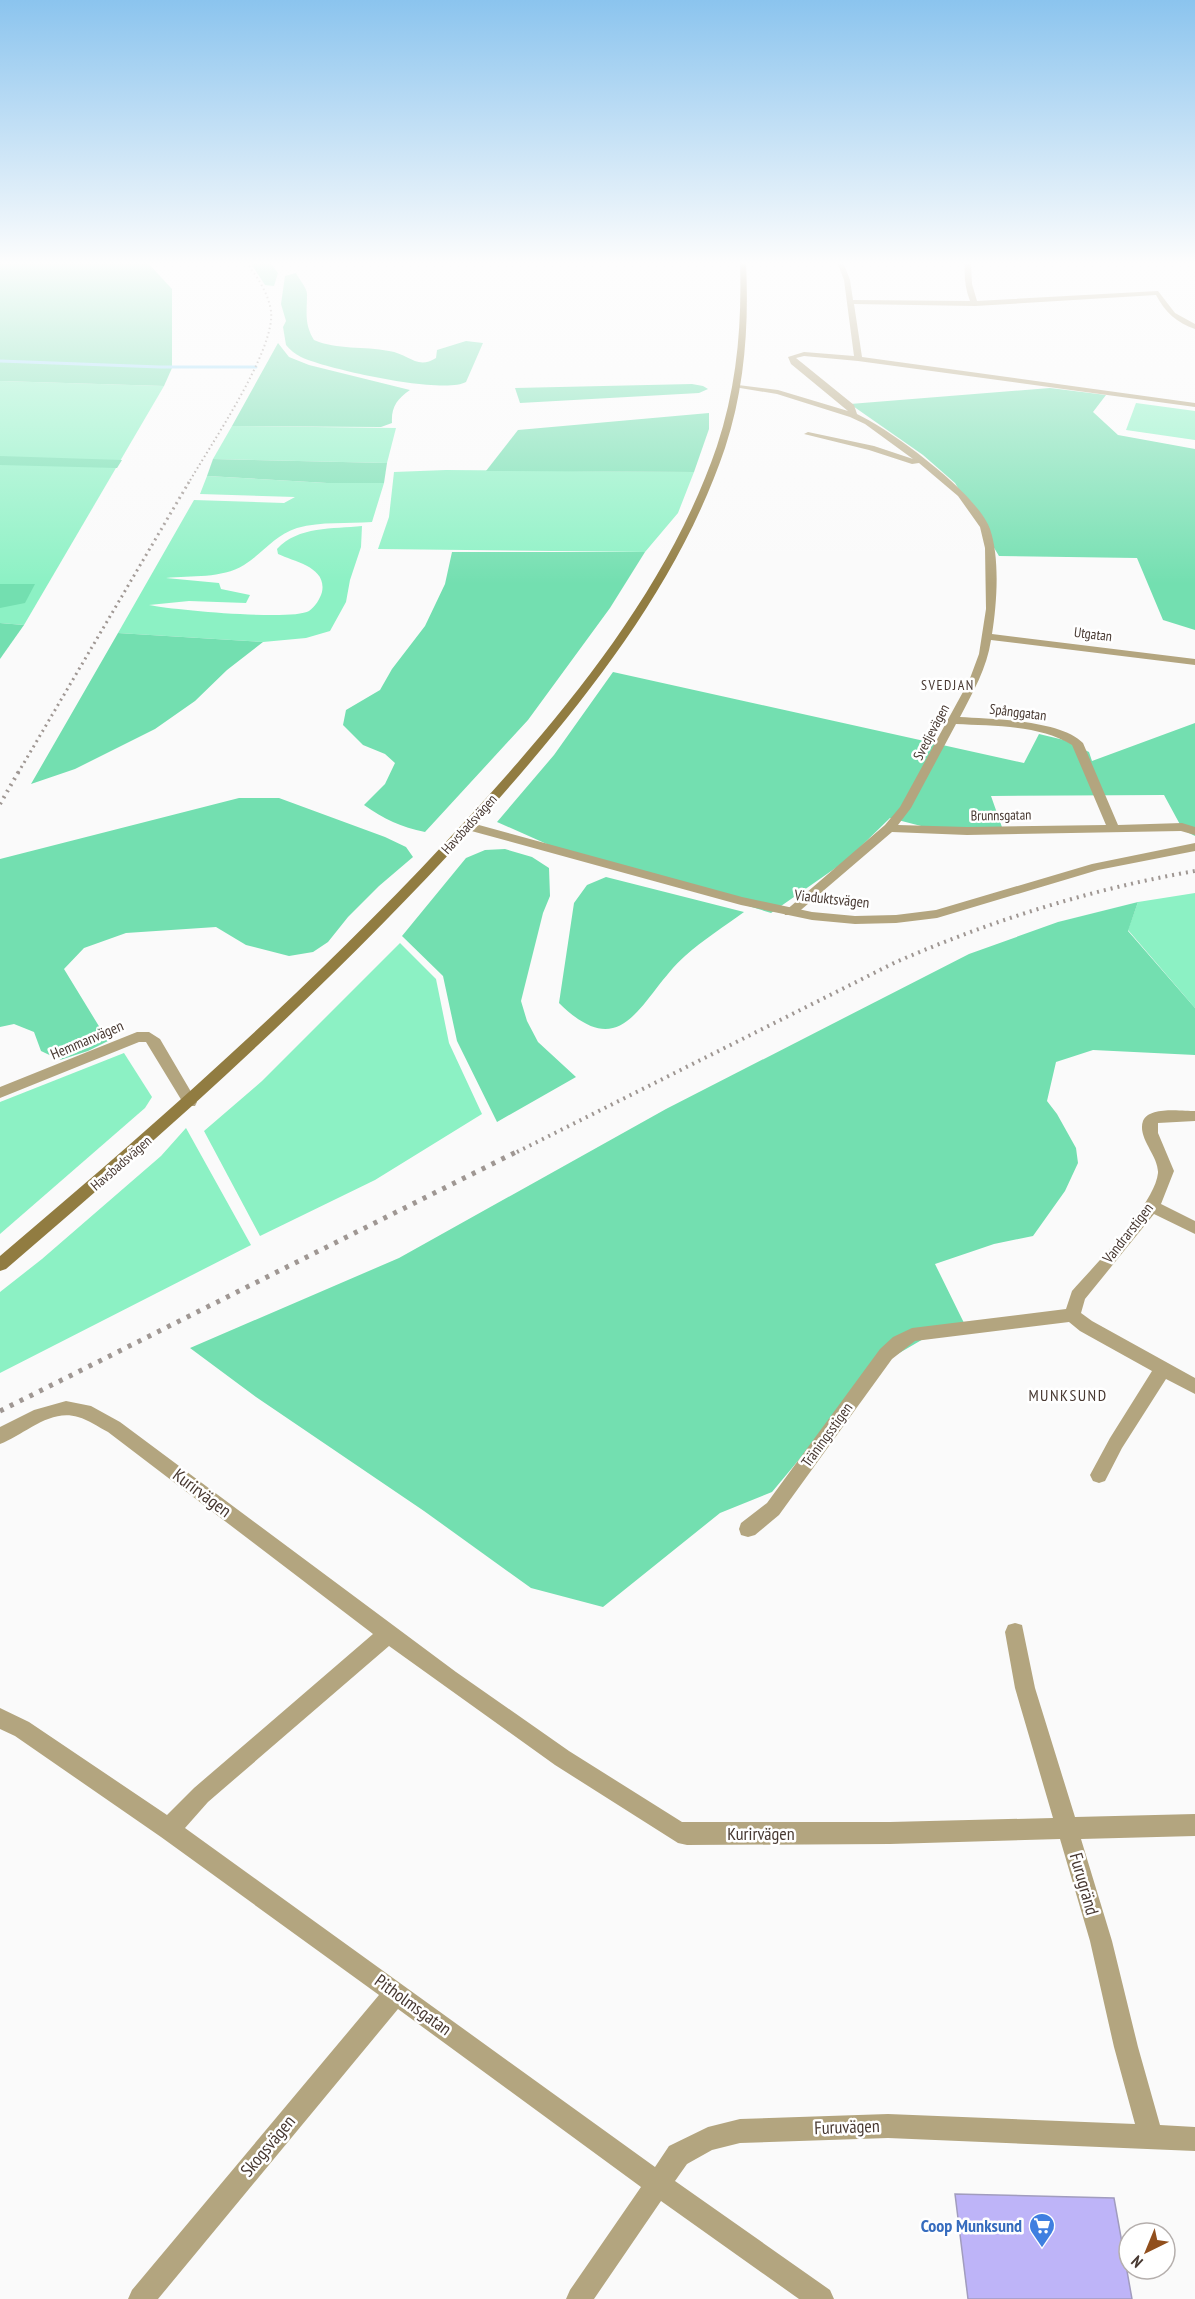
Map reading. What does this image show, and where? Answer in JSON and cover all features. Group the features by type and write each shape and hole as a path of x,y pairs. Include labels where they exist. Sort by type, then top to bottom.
{"main road":[{"name":"Havsbadsvägen","path":"0,1265 190,1102 329,972 468,826 571,704 603,661 662,573 681,540 712,472 738,387 740,369"}],"street":[{"name":"Svedjevägen","path":"803,369 851,407 853,415"},
{"path":"933,369 1195,405"},
{"name":"Svedjevägen","path":"738,387 777,392 853,415 887,435 929,466 961,494 985,527 990,548 992,609 984,654 974,681 905,808 889,828 790,912"},
{"name":"Svedjevägen","path":"808,434 871,448 929,466"},
{"name":"Utgatan","path":"987,636 1195,662"},
{"name":"Spånggatan","path":"953,720 1041,730 1063,734 1076,742 1113,828"},
{"name":"Viaduktsvägen","path":"468,826 741,901 812,916 855,920 896,919 937,914 1096,867 1195,847"},
{"name":"Brunnsgatan","path":"889,828 968,831 1182,827 1195,831"},
{"name":"Hemmanvägen","path":"0,1093 137,1037 149,1037 155,1042 190,1102"},
{"name":"Vandrarstigen","path":"1072,1315 1078,1296 1152,1206 1166,1171 1151,1133 1150,1122 1155,1117 1195,1116"},
{"path":"1152,1206 1195,1228"},
{"path":"1072,1315 1086,1326 1195,1387"},
{"name":"Träningsstigen","path":"748,1529 773,1509 886,1354 902,1340 912,1335 931,1332 1072,1315"},
{"path":"1099,1475 1116,1443 1163,1369"},
{"name":"Kurirvägen","path":"0,1436 24,1422 67,1408 86,1413 114,1427 388,1634 562,1758 678,1832 687,1834 890,1833 1195,1825"},
{"name":"Furugränd","path":"1015,1632 1025,1688 1101,1941 1126,2047 1151,2137"},
{"path":"169,1829 201,1796 388,1634"},
{"name":"Pitholmsgatan","path":"0,1718 22,1729 169,1829 821,2299"},
{"name":"Skogsvägen","path":"141,2299 396,1993"},
{"name":"Furuvägen","path":"579,2299 678,2155 708,2139 740,2131 888,2126 1195,2139"}],"green space":[{"path":"0,369 171,369 164,386 0,381"},
{"path":"263,369 326,369 410,390 396,404 392,423 381,427 232,426"},
{"path":"339,369 472,369 466,382 454,385 411,383"},
{"path":"0,381 164,386 24,625 0,623"},
{"path":"692,384 708,389 699,393 520,403 515,388"},
{"path":"1050,388 1106,395 1093,412 1118,435 1195,449 1195,630 1163,620 1137,558 999,556 955,483 923,455 850,404"},
{"path":"1136,403 1195,411 1195,440 1126,430"},
{"path":"709,413 709,429 694,472 486,471 518,430"},
{"path":"232,426 396,428 387,463 213,459"},
{"path":"0,456 122,460 117,468 0,465"},
{"path":"213,459 387,463 384,483 327,483 207,476"},
{"path":"446,470 694,472 678,513 645,552 378,549 389,517 394,472"},
{"path":"207,476 327,483 384,483 372,522 297,528 282,535 244,565 226,573 166,578 219,583 221,589 250,595 246,603 189,601 149,605 257,615 298,614 309,611 317,603 322,592 320,577 315,571 301,563 278,554 277,549 285,542 305,532 362,526 361,547 350,580 346,602 330,631 306,638 263,642 118,633 194,500 284,503 295,497 200,494"},
{"path":"452,552 645,552 610,608 528,720 425,832 393,822 364,805 385,784 395,763 385,754 363,745 343,725 346,710 380,690 392,669 425,626 445,584"},
{"path":"0,584 35,584 25,603 0,608"},
{"path":"0,623 24,625 0,659"},
{"path":"118,633 263,642 227,670 195,701 155,729 75,769 31,784"},
{"path":"613,672 1024,763 1039,734 1064,740 1089,752 1092,761 1195,723 1195,836 1183,830 1164,795 991,796 1003,830 925,827 890,818 847,860 771,913 549,845 497,822 554,755"},
{"path":"239,798 279,798 385,837 406,847 413,857 348,917 328,942 313,952 289,956 246,945 216,927 126,933 84,948 64,969 108,1041 88,1051 60,1060 41,1051 34,1032 14,1024 0,1027 0,859"},
{"path":"505,849 532,857 549,868 550,896 543,913 521,1001 527,1021 538,1042 576,1077 497,1122 457,1041 443,976 402,936 466,858 485,850"},
{"path":"606,877 744,912 685,956 630,1019 616,1027 600,1029 582,1021 559,1003 574,903 587,885"},
{"path":"1195,893 1195,1008 1128,930 1138,902"},
{"path":"1138,902 1128,931 1195,1008 1195,1055 1093,1050 1056,1062 1047,1101 1076,1148 1078,1163 1065,1191 1033,1236 994,1244 935,1264 965,1325 937,1331 877,1366 772,1492 720,1513 603,1607 531,1588 424,1511 256,1397 190,1348 399,1258 666,1109 969,954 1058,922"},
{"path":"400,943 436,979 449,1043 482,1114 375,1180 260,1236 204,1131 262,1081"},
{"path":"124,1053 152,1097 145,1108 0,1234 0,1102"},
{"path":"186,1128 251,1245 0,1373 0,1292 42,1259 161,1156"}],"building":[{"name":"Coop Munksund","path":"955,2194 1114,2198 1118,2221 1117,2281 1129,2281 1132,2299 968,2299"}],"railway":[{"path":"188,484 254,369"},
{"path":"18,773 189,482"},
{"path":"0,804 19,771"},
{"path":"517,1152 896,962 932,947 1006,919 1080,897 1195,871"},
{"path":"0,1411 520,1150"}],"place":[{"name":"Coop Munksund","path":"1042,2249"}],"district":[{"name":"SVEDJAN","path":"948,685"},
{"name":"MUNKSUND","path":"1068,1395"}]}
